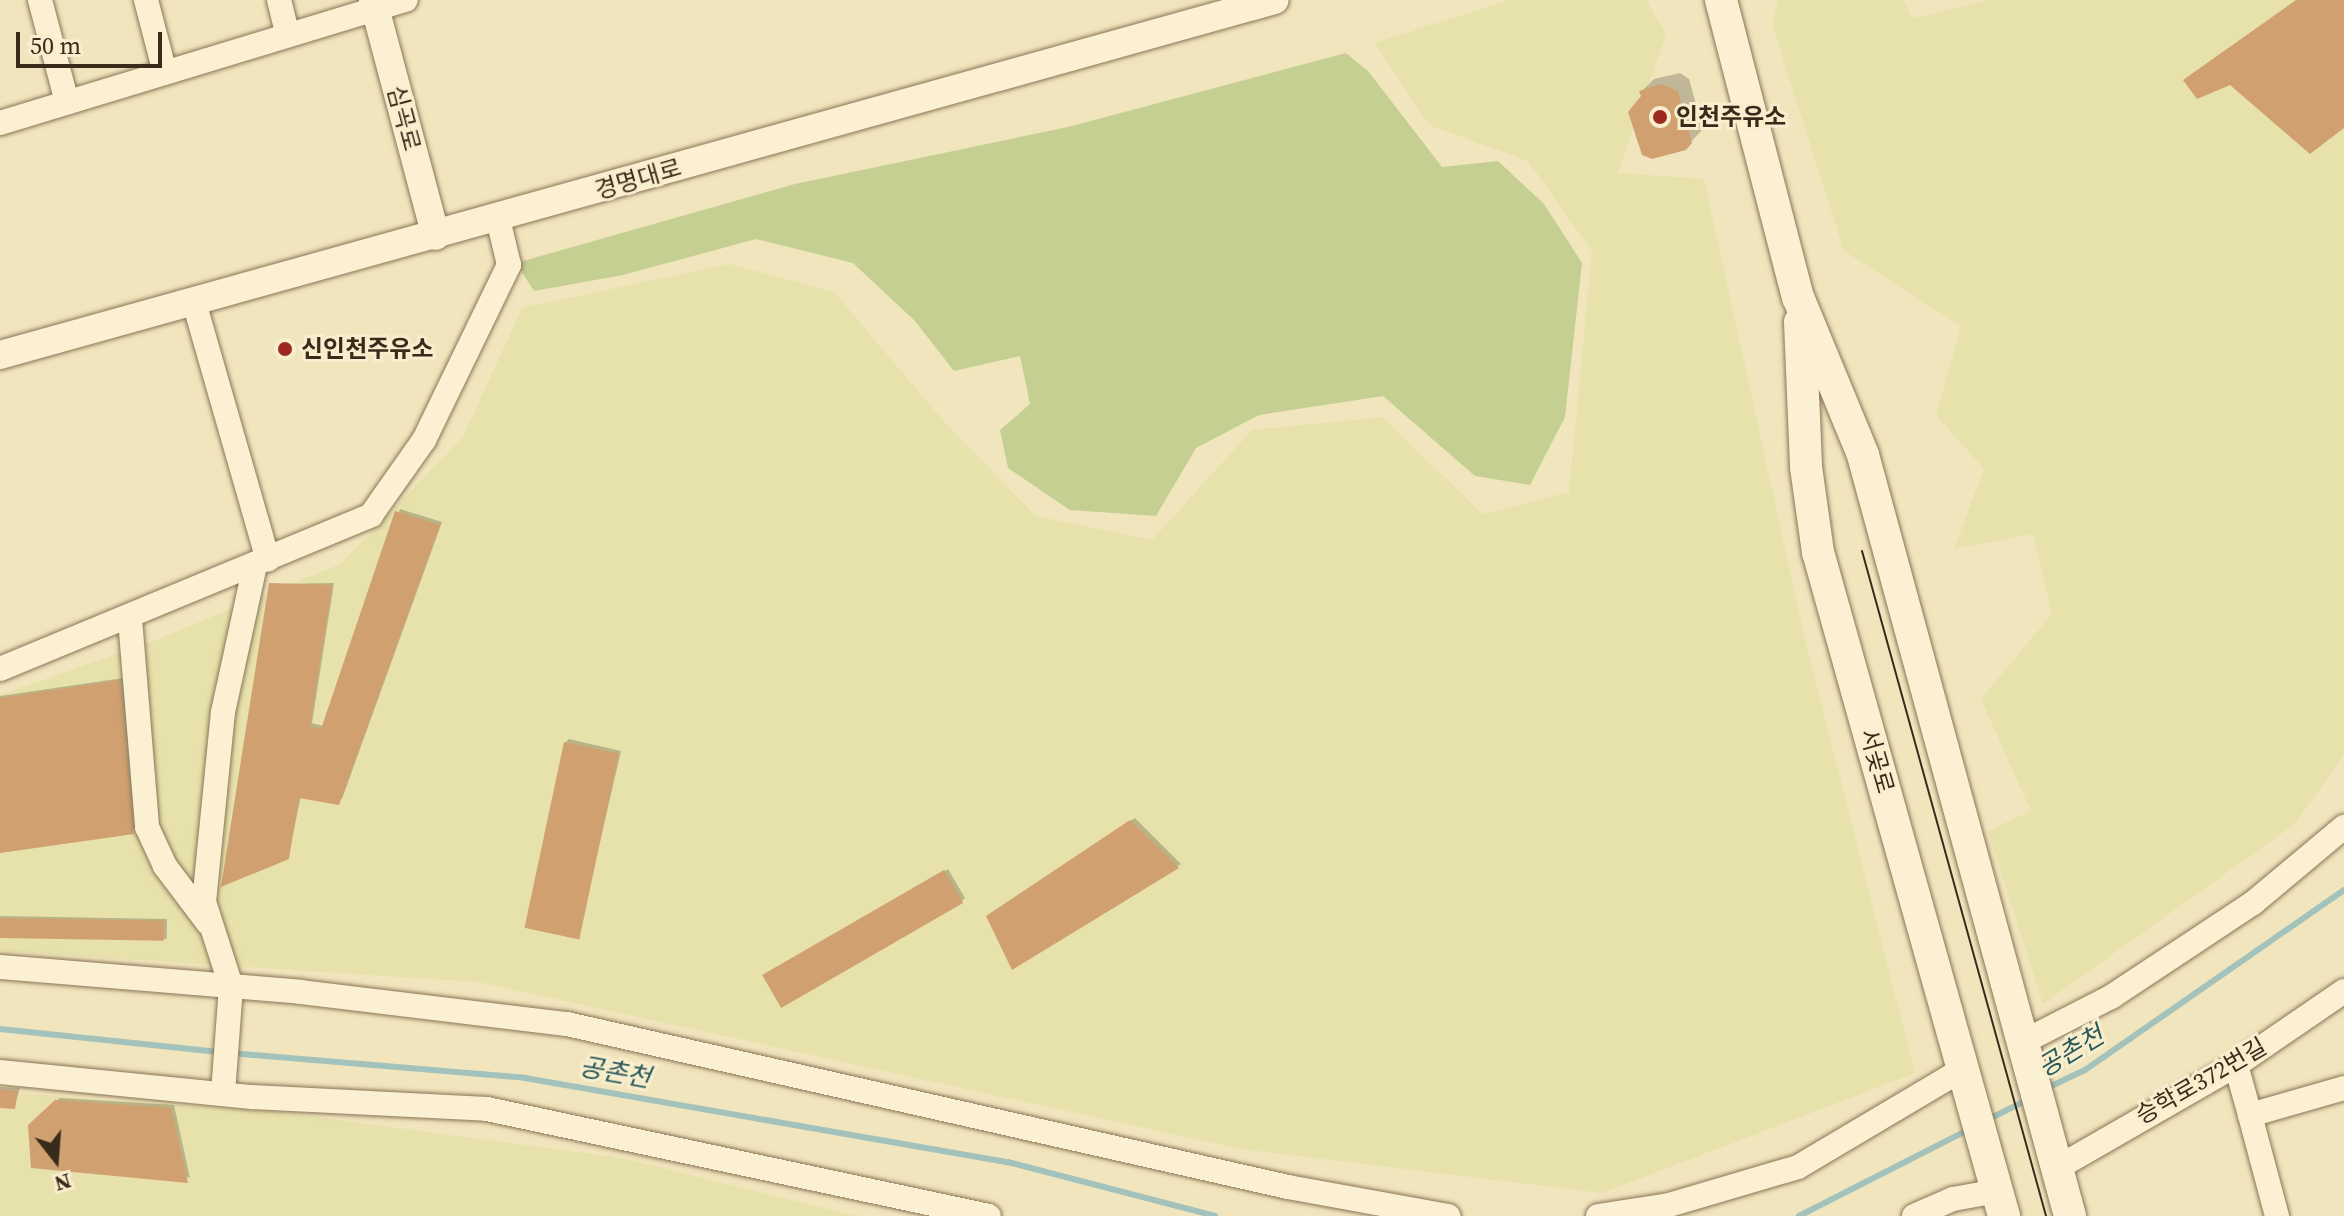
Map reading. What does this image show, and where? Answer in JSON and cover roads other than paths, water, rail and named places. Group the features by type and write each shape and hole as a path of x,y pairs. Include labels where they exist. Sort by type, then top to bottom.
{"main road":[{"name":"서곶로","path":"1721,0 1804,310 1863,455 2070,1216"},
{"name":"서곶로","path":"1804,310 1806,467 1818,552 1970,1071 2000,1184 2023,1216"}],"street":[{"path":"40,0 67,102"},
{"path":"146,0 165,73"},
{"path":"279,0 288,35"},
{"path":"0,123 288,35 374,4 406,0"},
{"name":"경명대로","path":"0,355 498,219 1275,0"},
{"name":"심곡로","path":"374,4 436,236"},
{"path":"0,669 130,619 371,515 424,440 509,265 498,219"},
{"path":"194,302 262,562 223,712 204,902 231,992 223,1087"},
{"path":"130,619 147,827 165,866 214,932"},
{"path":"2024,1044 2111,997 2253,903 2344,827"},
{"path":"0,967 567,1024 1288,1187 1448,1216"},
{"name":"승학로372번길","path":"2054,1158 2236,1065 2344,991"},
{"path":"2236,1065 2277,1216"},
{"path":"1598,1216 1669,1205 1798,1167 1970,1071"},
{"path":"0,1072 487,1109 989,1216"},
{"path":"2250,1115 2344,1088"},
{"path":"1914,1216 2000,1184"}],"waterway":[{"name":"공촌천","path":"2047,1088 2085,1070 2344,890"},
{"name":"공촌천","path":"0,1029 219,1052"},
{"name":"공촌천","path":"230,1053 525,1078 1008,1162 1215,1216"},
{"name":"공촌천","path":"1987,1120 2027,1100"},
{"name":"공촌천","path":"1799,1216 1970,1129"}],"tram line":[{"path":"1862,551 2046,1216"}],"place":[{"name":"인천주유소","path":"1660,117"},
{"name":"신인천주유소","path":"285,349"}]}
